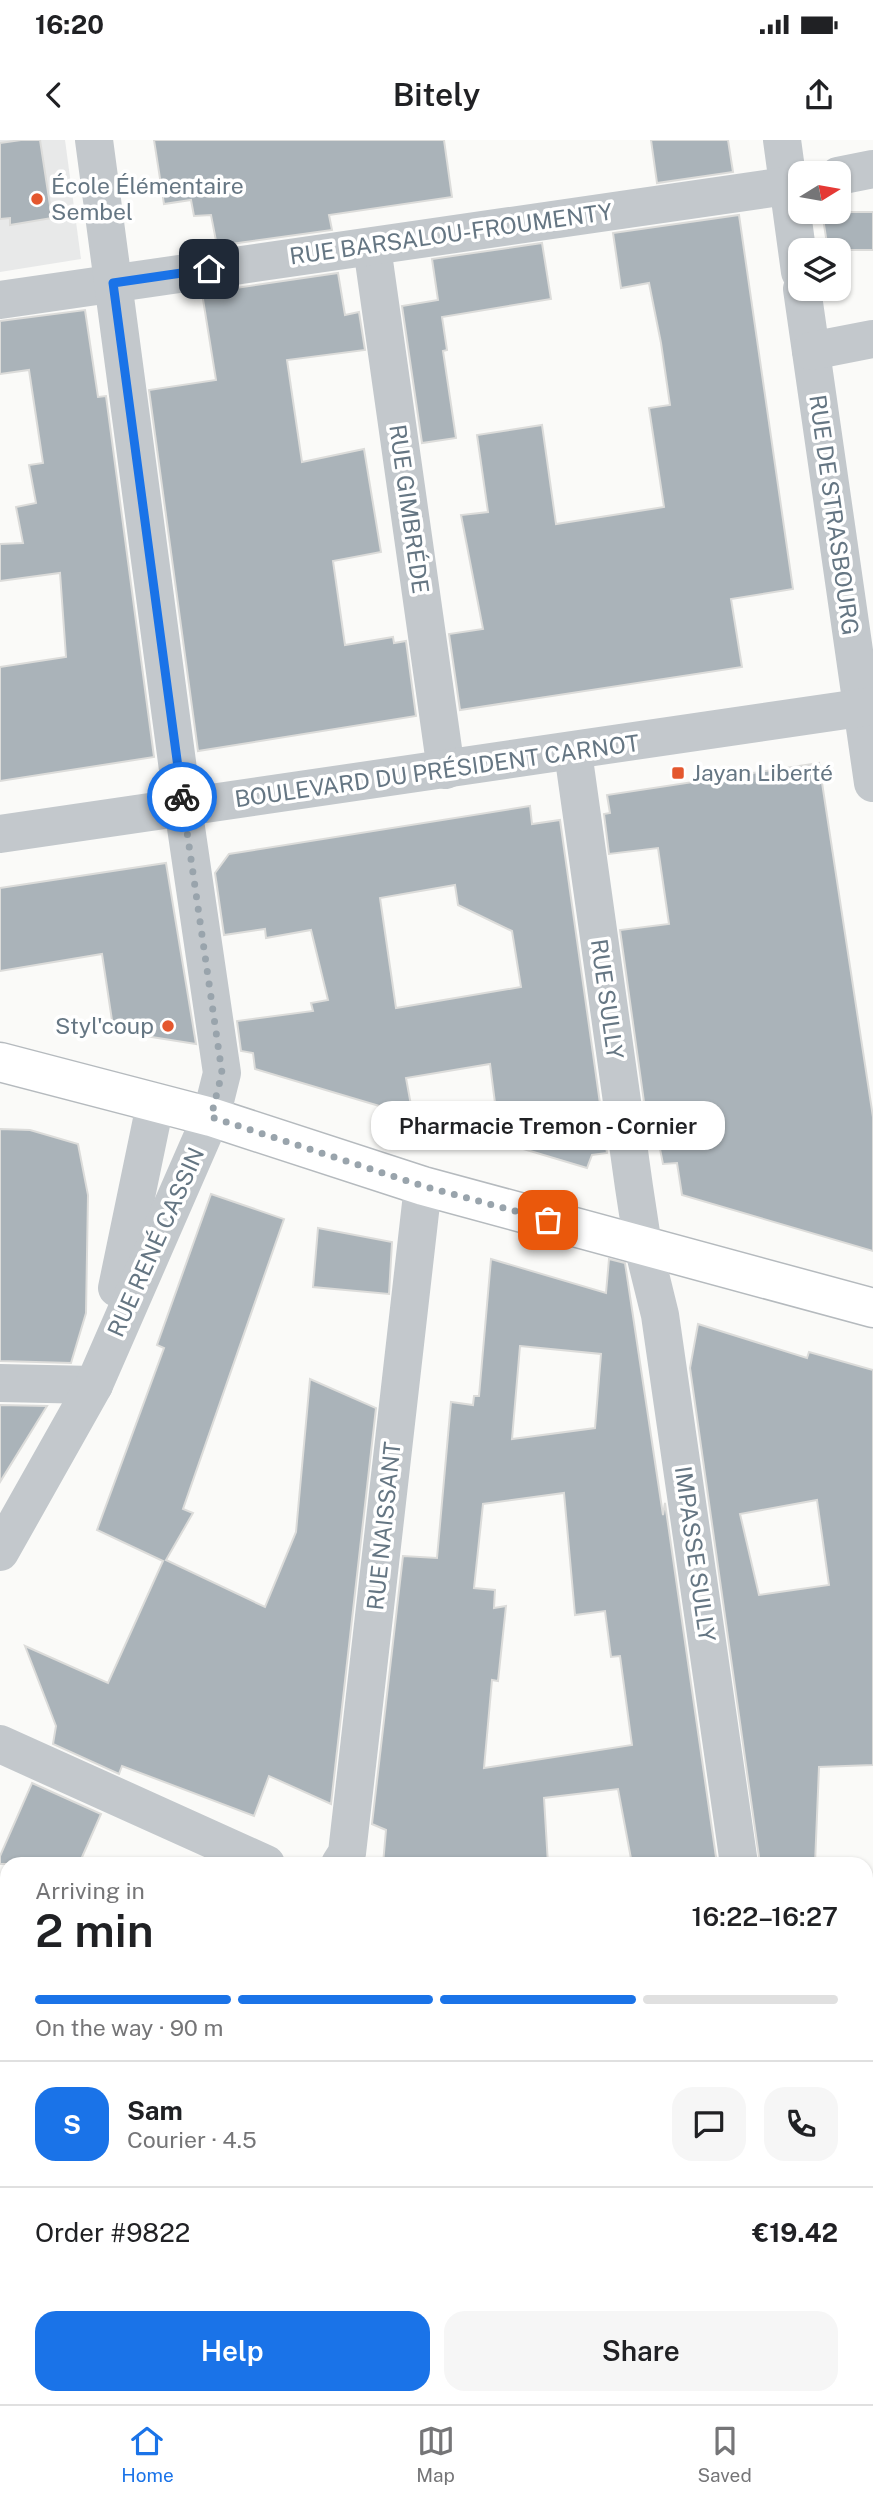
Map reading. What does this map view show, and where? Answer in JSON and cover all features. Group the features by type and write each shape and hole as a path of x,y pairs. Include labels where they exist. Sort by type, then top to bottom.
{"main road":[{"path":"0,1062 155,1105 211,1117 423,1186 873,1308"}],"street":[{"name":"RUE RENÉ CASSIN","path":"0,1552 97,1376 211,1117 222,1073 183,807 94,140"},
{"path":"782,140 788,162"},
{"path":"851,173 873,169"},
{"name":"RUE BARSALOU-FROUMENTY","path":"0,300 788,186"},
{"name":"RUE GIMBRÉDE","path":"372,247 446,771"},
{"name":"RUE DE STRASBOURG","path":"804,301 867,707 873,783"},
{"path":"811,351 873,340"},
{"name":"BOULEVARD DU PRÉSIDENT CARNOT","path":"0,834 446,771 867,707"},
{"name":"RUE SULLY","path":"573,752 643,1246"},
{"name":"RUE RENÉ CASSIN","path":"97,1376 155,1105"},
{"name":"RUE NAISSANT","path":"345,1857 423,1186"},
{"name":"IMPASSE SULLY","path":"643,1246 660,1315 738,1857"},
{"path":"0,1383 97,1376"},
{"path":"0,1744 250,1857"}],"shaded area":[{"name":"École Élémentaire Sembel","path":"0,140 65,140 81,259 0,272"}],"building":[{"path":"40,140 52,218 10,225 10,218 0,219 0,143"},
{"path":"154,140 444,140 452,197 329,215 332,230 217,246 211,215 194,216 191,200 164,204"},
{"path":"651,140 728,140 733,172 657,183"},
{"path":"851,212 873,212 873,250 851,250 851,238 826,238 824,224 851,224"},
{"path":"739,215 793,589 731,599 742,667 460,710 449,634 483,629 461,515 488,512 477,435 542,425 556,524 664,507 649,408 670,405 661,343 649,283 621,288 613,233"},
{"path":"542,243 551,299 442,317 447,350 443,351 456,438 422,443 402,306 438,300 432,259"},
{"path":"338,273 345,315 359,312 365,350 287,360 302,462 364,449 381,552 333,561 345,645 393,637 394,643 406,641 416,716 198,751 149,390 216,380 202,293"},
{"path":"85,310 98,397 106,396 154,757 0,781 0,667 66,657 60,573 0,581 0,544 23,543 16,507 36,503 29,465 43,463 29,370 0,374 0,321"},
{"path":"819,763 873,1117 873,1251 682,1195 677,1163 663,1164 659,1144 650,1145 620,930 669,924 658,848 609,854 604,814 610,813 607,795"},
{"path":"530,806 532,824 560,820 607,1153 592,1155 587,1168 500,1142 490,1064 406,1078 413,1116 255,1069 253,1053 241,1051 237,1021 313,1011 311,1003 328,1000 311,930 266,938 265,929 224,935 215,873 229,854","holes":["455,885 458,905 512,931 521,987 396,1008 380,898"]},
{"path":"166,863 196,1044 139,1035 113,1027 102,954 0,971 0,888"},
{"path":"0,1129 30,1130 78,1144 88,1195 86,1313 71,1363 0,1361"},
{"path":"211,1194 284,1219 183,1509 193,1513 166,1560 265,1607 296,1532 310,1379 376,1408 331,1804 269,1776 254,1816 122,1766 119,1774 53,1744 56,1726 25,1646 108,1683 163,1561 97,1530 164,1348 157,1345"},
{"path":"318,1228 392,1242 389,1294 313,1287"},
{"path":"491,1259 606,1293 609,1259 625,1263 663,1515 665,1503 716,1857 631,1857 618,1789 544,1798 548,1857 384,1857 386,1830 372,1824 403,1556 437,1558 451,1402 473,1405 474,1396 479,1396","holes":["520,1346 601,1354 595,1428 512,1439","564,1493 575,1615 605,1611 611,1657 620,1656 632,1745 484,1768 492,1680 498,1681 506,1606 494,1608 495,1590 474,1588 483,1504"]},
{"path":"698,1324 807,1358 809,1352 873,1370 873,1765 819,1767 815,1857 759,1857 690,1368","holes":["817,1500 829,1585 759,1595 740,1514"]},
{"path":"0,1405 47,1406 0,1482"},
{"path":"32,1783 101,1814 82,1857 0,1856"}],"way so far":[{"path":"182,797 222,1073 211,1117 423,1186 548,1220"}],"place":[{"name":"École Élémentaire Sembel","path":"37,199"},
{"name":"Jayan Liberté","path":"678,773"},
{"name":"Styl'coup","path":"168,1026"},
{"name":"Pharmacie Tremon - Cornier","path":"548,1220"}],"route":[{"path":"182,797 113,283 209,269"}]}
